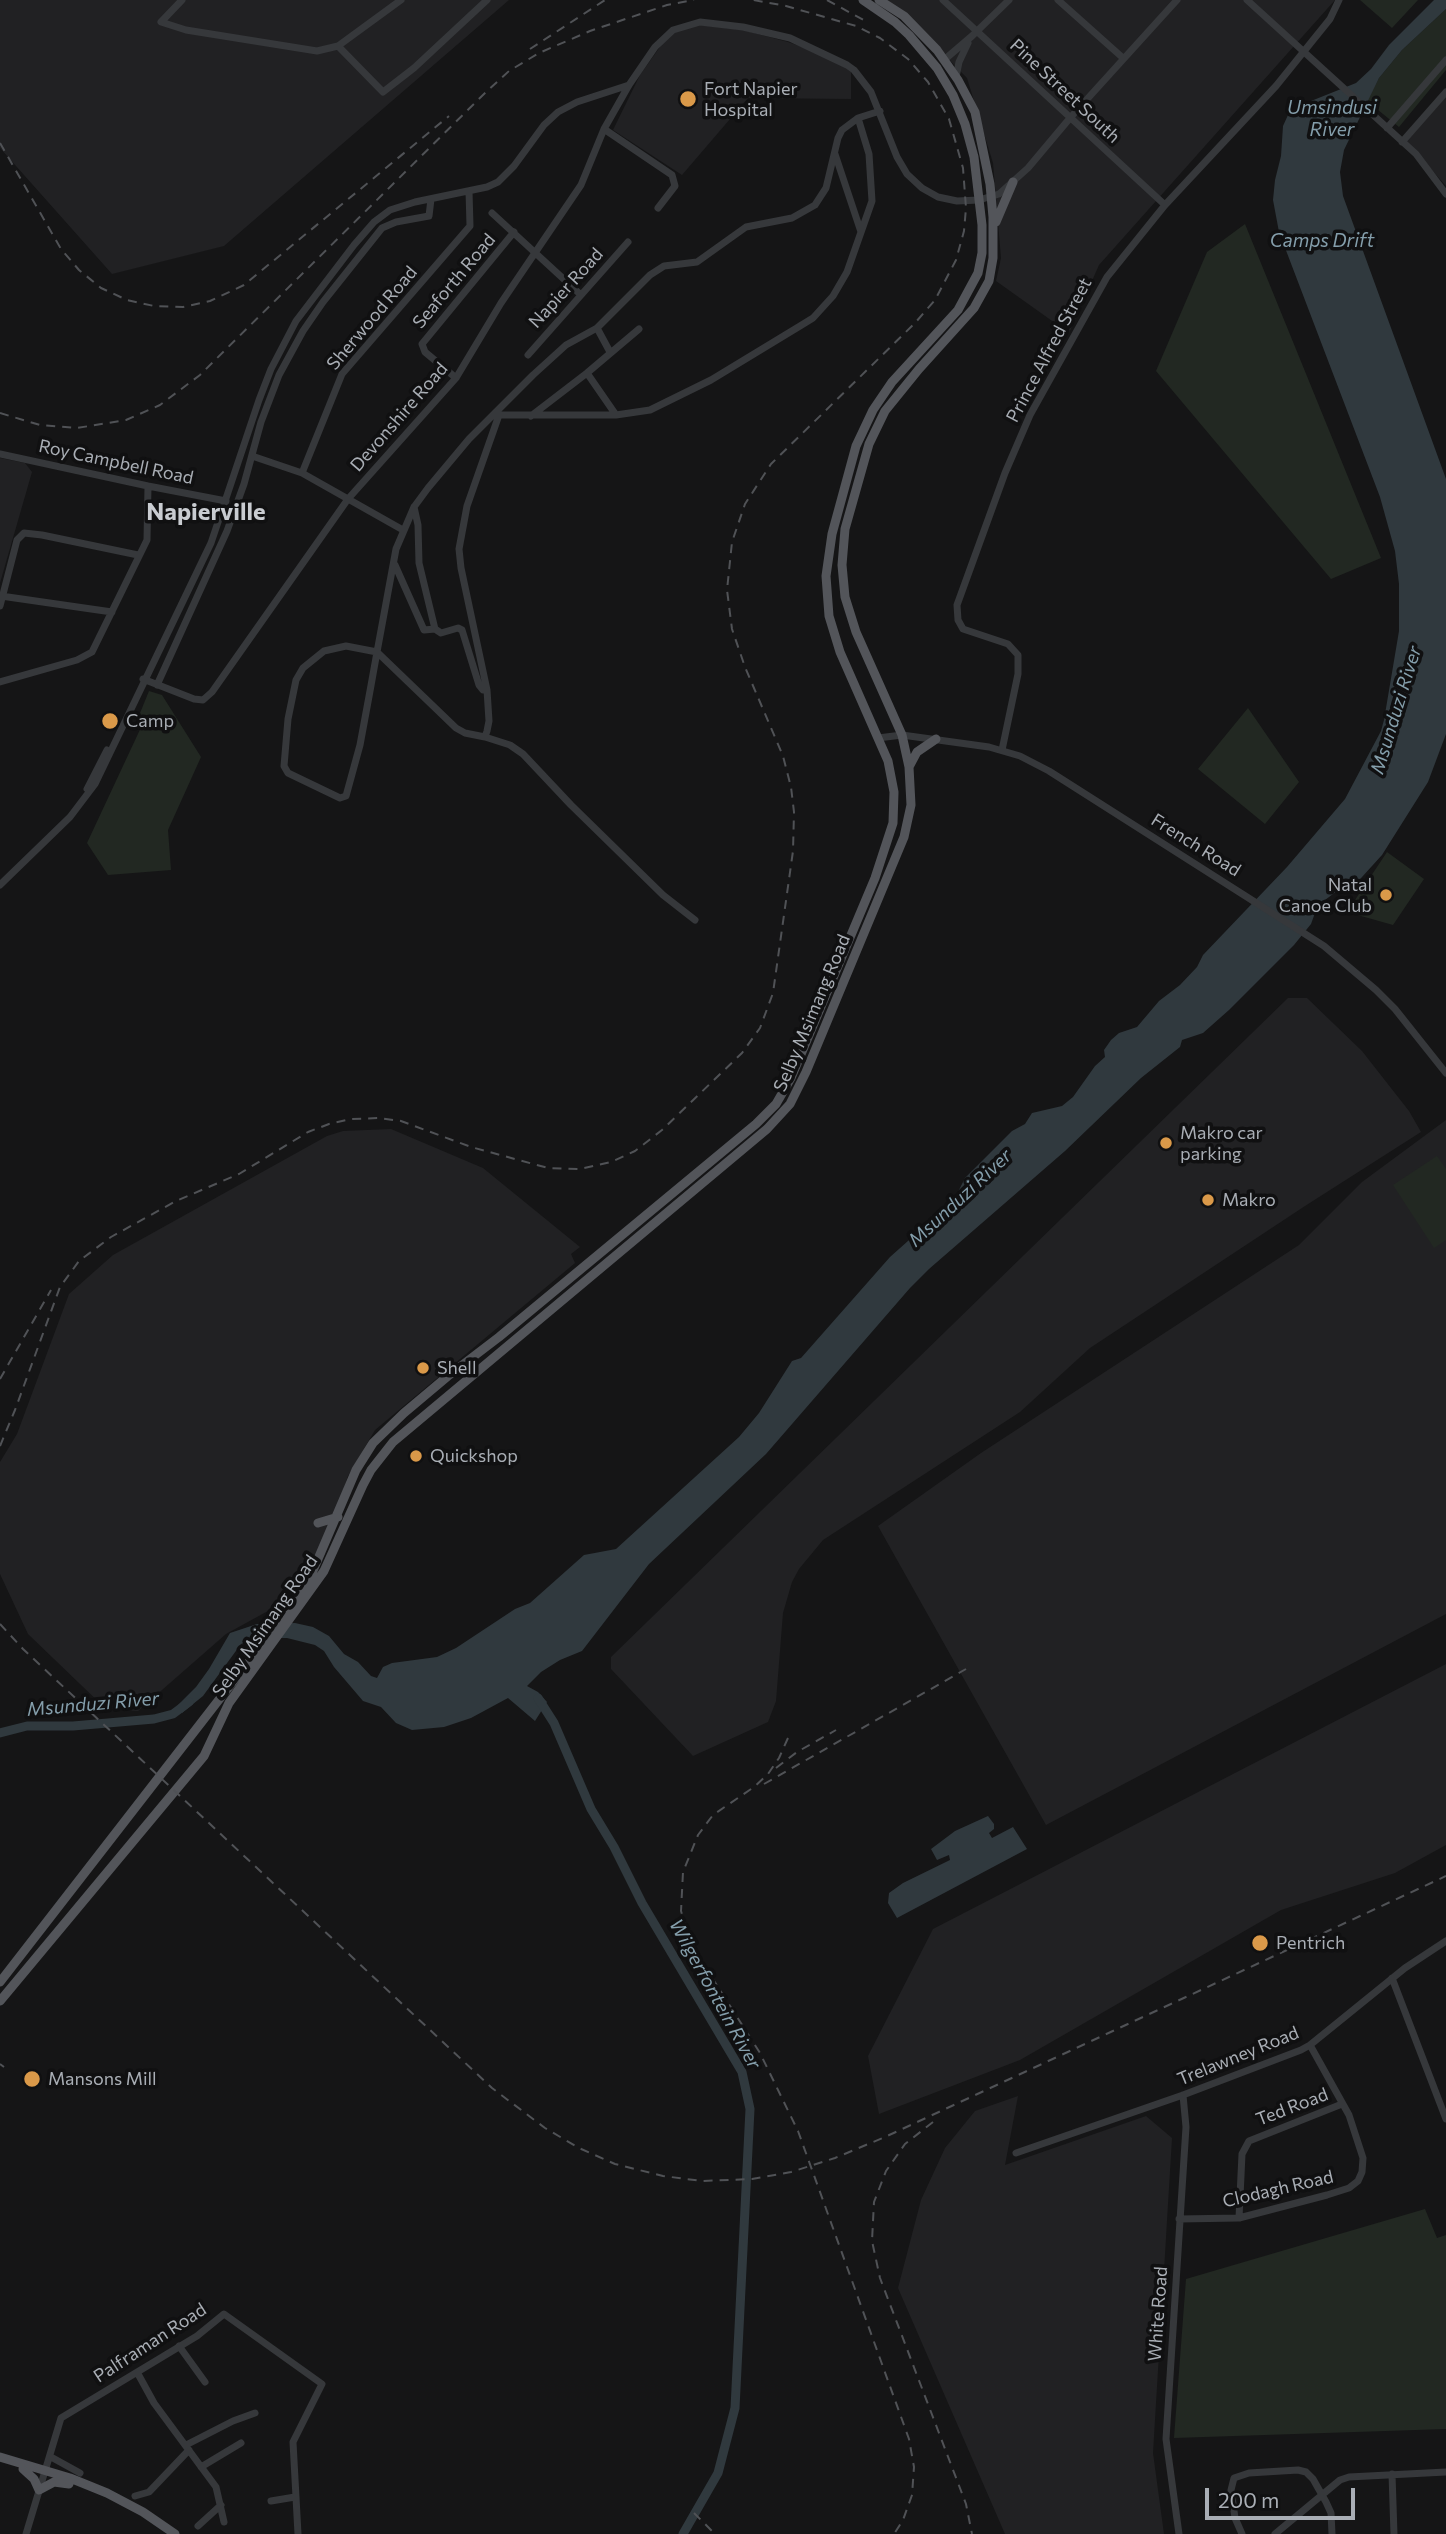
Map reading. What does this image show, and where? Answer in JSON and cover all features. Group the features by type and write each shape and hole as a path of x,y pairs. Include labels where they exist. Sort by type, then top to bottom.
{"main road":[{"name":"Selby Msimang Road","path":"291,1613 338,1517 360,1462 383,1432 467,1360 499,1337 630,1229 776,1104 791,1078 890,836 894,792 888,761 833,634 826,589 828,549 856,446 873,410 892,382 958,310 975,280 982,253 979,200 970,139 961,111 946,82 926,54 909,35 863,0"},
{"name":"Selby Msimang Road","path":"0,1982 324,1571 371,1470 398,1437 767,1129 785,1111 806,1072 904,836 911,805 909,767 902,735 847,606 842,565 845,529 869,444 885,411 974,308 985,291 991,270 994,228 989,178 975,112 944,60 904,16 879,0"},
{"path":"989,178 1011,184 994,228"},
{"path":"909,767 920,750 936,738"},
{"path":"318,1522 338,1517"},
{"path":"320,1556 335,1536 342,1534"},
{"name":"Selby Msimang Road","path":"0,2001 204,1756 229,1703 267,1644"},
{"path":"0,2459 107,2493 143,2512 175,2534"},
{"path":"0,2459 23,2469 45,2473 126,2507 169,2534"},
{"path":"23,2469 34,2479 39,2490 54,2482 69,2484"}],"street":[{"path":"182,0 161,22 186,30 302,50 338,46 401,0"},
{"path":"338,46 383,92 414,68 487,0"},
{"name":"Pine Street South","path":"943,0 975,34 1165,205"},
{"path":"944,60 1009,0"},
{"path":"1058,0 1123,58"},
{"path":"992,198 1011,184 1040,155 1177,0"},
{"path":"1247,0 1422,160 1446,194"},
{"name":"Prince Alfred Street","path":"1002,750 1018,674 1017,655 1008,644 963,629 957,616 957,601 1040,393 1101,285 1165,205 1276,86 1330,19 1339,0"},
{"name":"Devonshire Road","path":"144,679 194,699 206,698 348,499 456,378 501,303 585,178 604,129 629,85 655,47 668,34 690,23 710,22 790,38 839,61 854,70 872,92 897,157 915,183 928,192 948,199 992,198"},
{"path":"956,77 959,62 975,34"},
{"path":"1387,128 1446,60"},
{"path":"0,885 65,821 106,763 114,741 211,543 259,400 296,321 354,245 374,222 390,210 487,187 504,177 544,125 558,112 577,102 629,85"},
{"path":"1402,142 1446,92"},
{"path":"695,920 663,895 523,754 510,746 465,733 447,720 377,652 346,646 332,648 313,659 298,674 283,758 288,773 336,797 346,796 360,745 377,652 394,563 403,530 414,507 469,439 566,345 597,328 641,283 659,269 697,261 746,227 799,216 815,205 826,188 842,130 859,118 880,111"},
{"path":"497,414 616,415 650,410 711,380 813,318 838,289 862,233 872,201 873,185 867,145 859,118"},
{"path":"604,129 672,175 675,186 657,208"},
{"path":"835,154 862,233"},
{"name":"Sherwood Road","path":"302,473 342,374 470,226 469,191"},
{"path":"157,685 227,531 261,422 279,375 303,331 382,228 396,222 429,216 431,199"},
{"path":"492,213 537,252 580,295"},
{"name":"Seaforth Road","path":"456,378 425,352 422,347 424,340 514,232"},
{"name":"Napier Road","path":"528,355 628,242"},
{"path":"597,328 610,352"},
{"path":"531,415 639,329"},
{"path":"587,373 616,415"},
{"path":"485,737 489,721 487,690 459,548 467,506 497,414"},
{"name":"Roy Campbell Road","path":"0,454 226,501"},
{"path":"252,456 302,473 403,530"},
{"path":"0,681 83,659 92,652 146,540 148,486"},
{"path":"414,507 418,525 419,563 435,629 441,633 457,628 462,630 481,688 487,690"},
{"path":"0,606 17,540 24,533 138,555"},
{"path":"394,563 422,628 427,631 435,629"},
{"path":"1,596 112,612"},
{"name":"French Road","path":"878,738 902,735 936,738 1002,750 1049,771 1324,946 1395,1009 1446,1073"},
{"name":"Trelawney Road","path":"1016,2153 1183,2095 1310,2045 1417,1958 1446,1941"},
{"path":"1392,1978 1446,2119"},
{"name":"Clodagh Road","path":"1179,2219 1239,2218 1327,2195 1349,2188 1358,2181 1363,2158 1349,2115 1310,2045"},
{"name":"White Road","path":"1179,2534 1166,2440 1186,2127 1183,2095"},
{"name":"Ted Road","path":"1239,2218 1242,2154 1249,2141 1342,2104"},
{"name":"Palframan Road","path":"51,2457 61,2417 179,2347 224,2314 321,2384 293,2442 295,2497"},
{"path":"179,2347 205,2382"},
{"path":"137,2372 154,2403 216,2487 224,2522"},
{"path":"135,2496 149,2492 188,2448 233,2421 255,2413"},
{"path":"201,2467 241,2443"},
{"path":"26,2534 51,2457 80,2473"},
{"path":"1242,2534 1235,2518 1231,2490 1237,2475 1298,2470 1313,2479 1330,2510 1332,2534"},
{"path":"1275,2534 1340,2480 1349,2477 1446,2472"},
{"path":"1392,2474 1394,2534"},
{"path":"271,2501 295,2497 298,2534"},
{"path":"198,2526 221,2505"}],"shaded area":[{"path":"0,0 509,0 224,246 112,274 0,148"},
{"path":"882,0 1335,0 1099,265 1069,333 996,281 1001,258 993,163 967,78 910,20"},
{"path":"1360,0 1418,0 1392,28"},
{"path":"1446,9 1446,70 1399,127 1367,101 1379,78 1402,50"},
{"name":"Fort Napier Hospital","path":"691,24 743,30 811,50 851,70 851,99 748,98 682,175 613,130 640,75 672,30"},
{"path":"1446,96 1446,186 1406,141"},
{"path":"1245,224 1381,558 1331,579 1156,371 1207,252"},
{"path":"0,458 25,463 32,472 0,583"},
{"path":"149,691 162,695 201,757 168,830 171,870 108,875 87,843 144,721 138,718"},
{"path":"1248,708 1299,782 1265,824 1198,769"},
{"name":"Natal Canoe Club","path":"1387,852 1424,879 1393,925 1347,912"},
{"path":"1288,998 1307,998 1362,1051 1409,1111 1421,1132 1090,1348 1020,1412 823,1540 792,1582 783,1613 776,1701 768,1722 693,1756 611,1669 611,1657"},
{"path":"1446,1120 1446,1614 1046,1825 878,1526 981,1453 1299,1245 1362,1182"},
{"path":"391,1129 483,1168 580,1247 571,1254 575,1263 375,1430 348,1476 322,1551 277,1606 226,1634 138,1711 106,1709 28,1634 0,1574 0,1462 17,1434 69,1294 113,1255 327,1136 343,1131"},
{"path":"1437,1156 1446,1169 1446,1240 1434,1248 1393,1185"},
{"path":"1446,1664 1446,1845 1395,1873 1281,1910 1020,2060 879,2114 868,2056 933,1929"},
{"path":"1018,2096 1005,2165 1146,2116 1172,2138 1153,2453 1164,2534 1005,2534 898,2288 921,2200 945,2148 975,2111"},
{"path":"1425,2209 1437,2238 1446,2235 1446,2429 1174,2438 1186,2279"}],"water":[{"name":"Camps Drift","path":"1434,0 1446,0 1446,9 1402,50 1379,78 1344,150 1340,172 1343,196 1446,479 1446,734 1428,782 1382,855 1352,888 1337,891 1325,900 1294,945 1229,1010 1203,1033 1182,1040 1180,1047 1141,1078 1065,1151 910,1288 766,1454 649,1564 582,1651 541,1672 527,1686 538,1692 547,1702 535,1721 508,1698 471,1718 444,1727 412,1730 396,1723 381,1707 363,1701 324,1651 315,1645 287,1638 256,1638 241,1644 203,1696 182,1713 178,1705 209,1669 230,1633 257,1624 295,1623 313,1627 329,1636 344,1654 377,1678 383,1667 392,1663 437,1657 456,1648 515,1609 530,1603 584,1555 616,1549 739,1437 759,1413 792,1361 801,1358 890,1257 954,1200 965,1178 1012,1131 1025,1124 1032,1113 1062,1106 1073,1097 1095,1066 1105,1057 1104,1050 1111,1040 1119,1033 1137,1027 1159,1001 1180,985 1197,967 1203,955 1287,867 1345,799 1381,731 1384,720 1399,631 1399,584 1395,551 1380,497 1279,232 1273,200 1275,180 1281,156 1283,126 1288,115 1296,107 1356,83"},
{"path":"988,1816 994,1824 994,1829 989,1833 992,1838 1013,1827 1027,1849 897,1918 888,1903 889,1893 903,1883 950,1860 949,1855 937,1860 931,1849 955,1831"}],"waterway":[{"name":"Wilgerfontein River","path":"538,1698 554,1723 591,1809 642,1903 742,2072 750,2109 735,2408 718,2473 683,2534"},
{"name":"Msunduzi River","path":"0,1733 27,1726 73,1726 154,1719 173,1714 189,1702"}],"railway":[{"path":"530,49 605,0"},
{"path":"0,413 40,425 77,428 126,420 160,405 200,375 509,71 539,53 590,31 667,5 694,0"},
{"path":"0,1446 60,1287 79,1261 111,1237 176,1201 239,1174 308,1132 351,1119 379,1118 401,1121 471,1147 548,1168 580,1169 611,1162 635,1151 662,1130 742,1053 760,1028 773,993 793,851 794,812 783,756 732,629 727,590 732,542 745,504 771,464 915,323 935,300 956,260 964,231 966,208 963,168 949,119 928,82 908,59 880,38 856,26 786,6 753,0"},
{"path":"827,0 869,23"},
{"path":"0,143 61,249 79,270 101,288 127,300 154,306 183,307 210,301 244,285 449,116"},
{"path":"0,1379 51,1290"},
{"path":"0,1624 23,1649 492,2088 545,2128 579,2148 615,2164 663,2176 702,2181 752,2179 791,2172 835,2158 1446,1876"},
{"path":"764,1784 966,1669"},
{"path":"776,1768 797,1752 836,1730"},
{"path":"788,1738 768,1774 713,1815 698,1835 683,1872 681,1911 695,1951 760,2053 798,2131 909,2439 914,2467 912,2495 903,2520 894,2534"},
{"path":"0,2064 4,2067"},
{"path":"933,2122 905,2144 886,2171 874,2202 872,2241 880,2278 966,2504 972,2534"},
{"path":"694,2513 715,2534"}],"place":[{"name":"Fort Napier Hospital","path":"688,99"},
{"name":"Camp","path":"110,721"},
{"name":"Natal Canoe Club","path":"1386,895"},
{"name":"Makro car parking","path":"1166,1143"},
{"name":"Makro","path":"1208,1200"},
{"name":"Shell","path":"423,1368"},
{"name":"Quickshop","path":"416,1456"},
{"name":"Pentrich","path":"1260,1943"},
{"name":"Mansons Mill","path":"32,2079"}],"district":[{"name":"Napierville","path":"206,512"}],"water label":[{"name":"Umsindusi River","path":"1332,119"}]}
